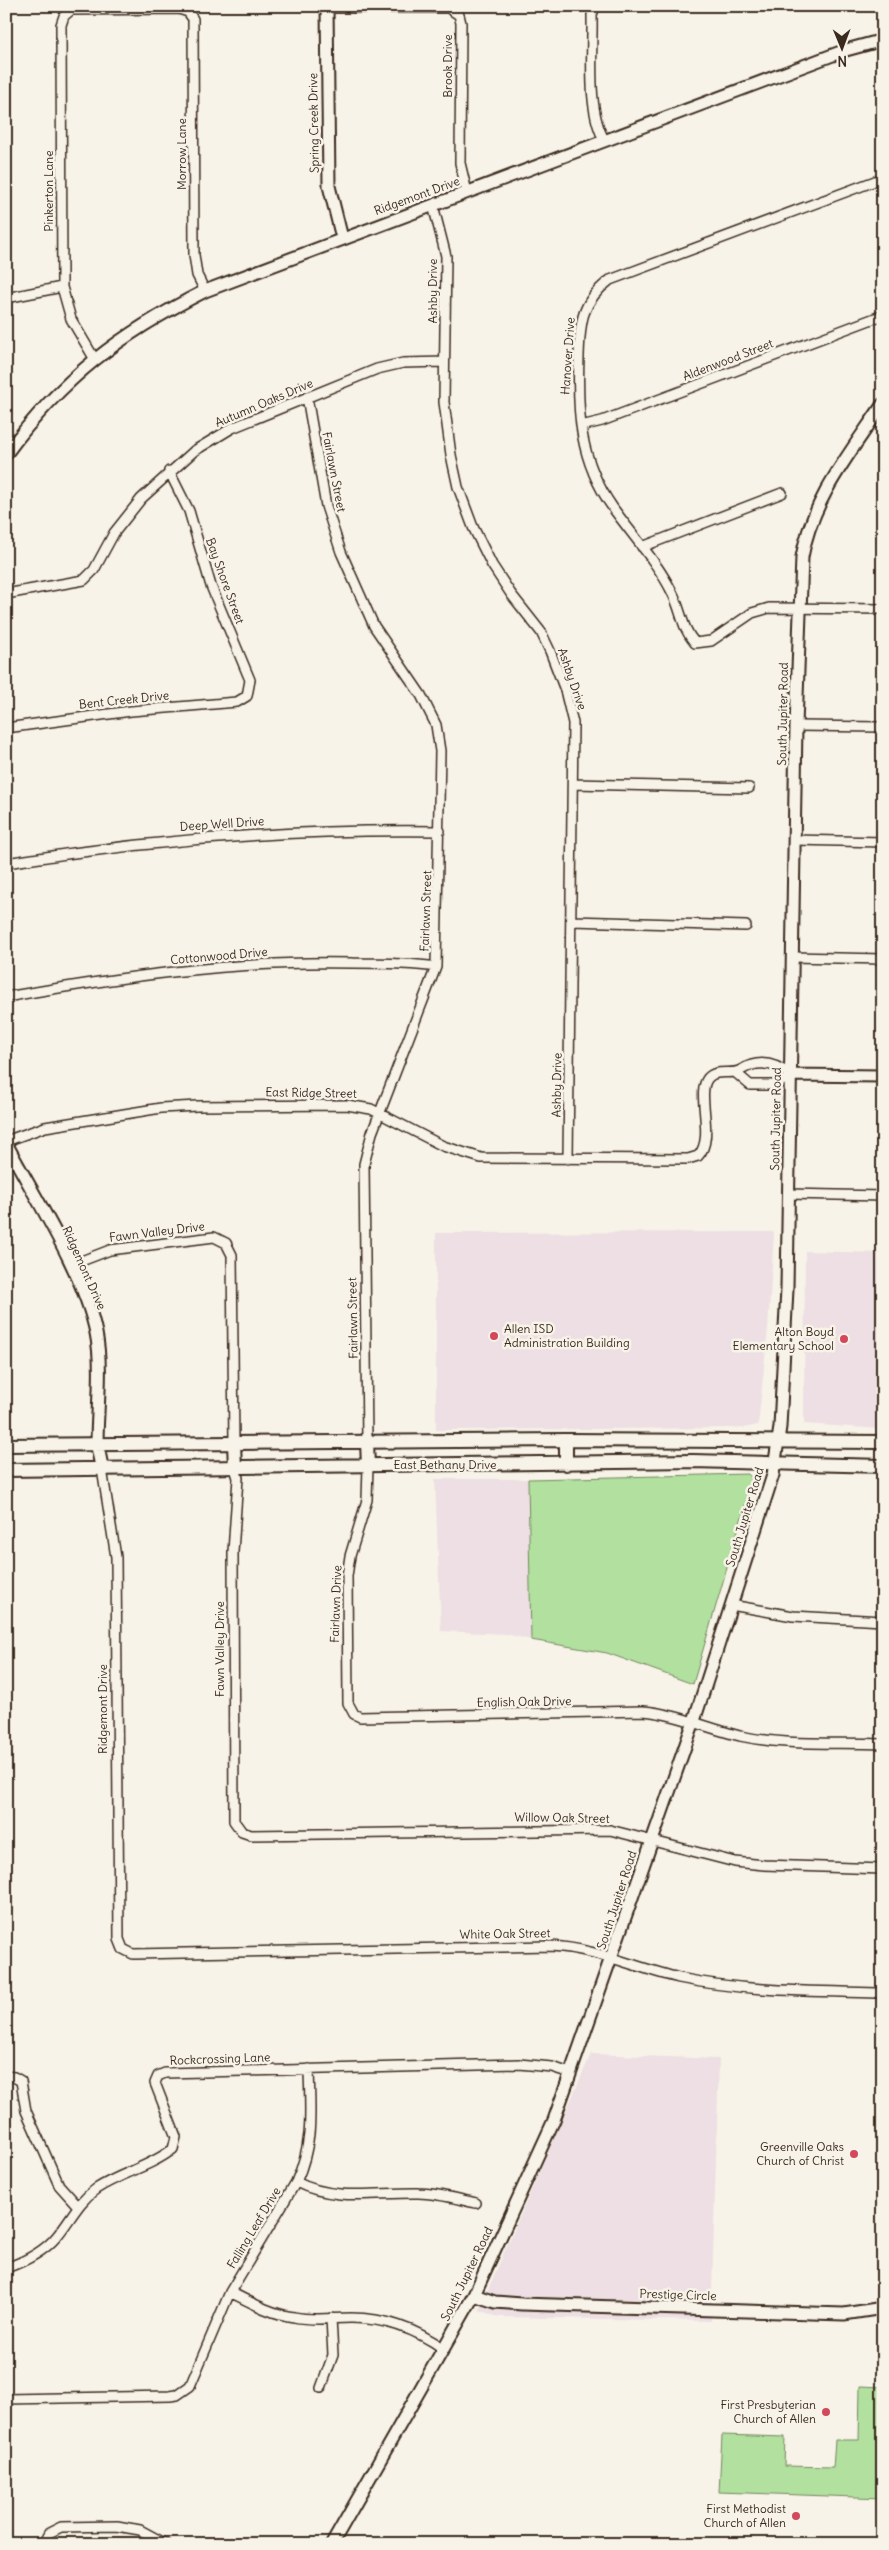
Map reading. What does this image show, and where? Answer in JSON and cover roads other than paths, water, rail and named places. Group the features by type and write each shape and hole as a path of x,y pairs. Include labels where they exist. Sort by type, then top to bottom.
{"main road":[{"name":"East Bethany Drive","path":"6,1445 566,1440 883,1442"},
{"path":"566,1440 566,1464"},
{"path":"367,1442 368,1466"},
{"path":"234,1443 235,1468"},
{"path":"97,1444 102,1469"},
{"name":"East Bethany Drive","path":"6,1470 694,1461 883,1466"}],"street":[{"path":"595,6 592,15 594,110 599,132 604,141"},
{"name":"Brook Drive","path":"326,7 448,8 459,15 461,24 460,163 467,192"},
{"name":"Spring Creek Drive","path":"326,7 329,186 342,238"},
{"name":"Morrow Lane","path":"64,16 76,9 180,9 192,15 194,24 194,255 197,275 205,291"},
{"name":"Pinkerton Lane","path":"64,16 61,25 62,287 71,319 94,358"},
{"name":"Ridgemont Drive","path":"6,454 47,402 94,358 146,322 205,291 846,50 883,40"},
{"name":"Hanover Drive","path":"799,607 769,608 752,613 711,641 695,643 686,632 673,593 612,507 590,468 577,402 580,323 588,303 602,286 620,276 883,178"},
{"name":"Ashby Drive","path":"433,205 446,256 444,409 458,487 473,527 492,565 510,594 541,632 557,667 573,723 574,784 568,1159"},
{"path":"6,298 62,287"},
{"name":"Aldenwood Street","path":"581,426 602,422 883,315"},
{"name":"Autumn Oaks Drive","path":"6,594 84,580 94,570 114,533 135,506 169,471 194,451 232,428 391,365 444,362"},
{"name":"Fairlawn Street","path":"307,397 326,506 341,552 374,626 421,695 436,724 440,751 436,967 367,1147 364,1164 367,1442"},
{"name":"South Jupiter Road","path":"332,2544 474,2295 554,2120 694,1722 773,1475 778,1440 784,1359 796,726 802,557 811,522 827,488 883,404"},
{"name":"Bay Shore Street","path":"169,471 188,511 211,586 250,680 249,692 244,698"},
{"path":"642,547 782,493"},
{"path":"799,607 883,609"},
{"name":"Bent Creek Drive","path":"6,728 131,710 237,702 244,698"},
{"path":"796,726 883,727"},
{"path":"574,784 749,788"},
{"name":"Deep Well Drive","path":"6,863 147,843 238,834 364,830 440,832"},
{"path":"794,840 883,842"},
{"path":"572,922 746,926"},
{"path":"792,957 883,959"},
{"name":"Cottonwood Drive","path":"6,997 94,982 215,968 330,962 419,964 436,967"},
{"path":"790,1075 777,1064 750,1064 736,1073 750,1085 777,1085 790,1075 883,1076"},
{"name":"East Ridge Street","path":"6,1142 45,1126 177,1107 346,1105 363,1106 380,1113 443,1146 463,1154 500,1159 688,1159 698,1156 705,1145 706,1082 714,1073 736,1073"},
{"name":"Ridgemont Drive","path":"6,1142 70,1265 92,1318 96,1334 97,1444"},
{"path":"788,1194 883,1196"},
{"name":"Fawn Valley Drive","path":"70,1265 110,1250 214,1237 226,1243 232,1255 234,1443"},
{"name":"Fairlawn Drive","path":"354,1714 347,1697 347,1576 350,1556 366,1505 368,1466"},
{"name":"Fawn Valley Drive","path":"235,1468 238,1489 232,1552 232,1641 234,1821 238,1829"},
{"name":"Ridgemont Drive","path":"102,1469 116,1557 119,1939 123,1949"},
{"path":"731,1605 792,1616 883,1621"},
{"name":"English Oak Drive","path":"354,1714 366,1718 643,1711 669,1714 740,1736 764,1739 883,1744"},
{"name":"Willow Oak Street","path":"238,1829 251,1835 600,1830 623,1832 718,1858 764,1865 883,1869"},
{"name":"White Oak Street","path":"123,1949 133,1954 550,1946 580,1949 678,1977 739,1988 883,1993"},
{"name":"Rockcrossing Lane","path":"6,2268 22,2262 46,2248 66,2224 78,2204 108,2182 173,2149 176,2137 156,2089 158,2076 165,2073 519,2064 552,2067 570,2073"},
{"name":"Falling Leaf Drive","path":"6,2399 170,2396 184,2391 194,2380 230,2292 296,2182 308,2151 310,2133 309,2069"},
{"path":"6,2076 14,2077 21,2081 26,2111 59,2185 78,2204"},
{"path":"296,2182 320,2192 340,2195 419,2192 476,2203"},
{"path":"230,2292 257,2306 293,2317 372,2319 391,2323 427,2337 444,2348"},
{"name":"Prestige Circle","path":"474,2295 495,2302 522,2304 844,2314 883,2308"},
{"path":"321,2388 333,2355 331,2318"},
{"path":"43,2544 49,2533 60,2527 130,2527 140,2530 166,2544"}],"place":[{"name":"Allen ISD Administration Building","path":"494,1336"},
{"name":"Alton Boyd Elementary School","path":"844,1339"},
{"name":"Greenville Oaks Church of Christ","path":"854,2154"},
{"name":"First Presbyterian Church of Allen","path":"826,2412"},
{"name":"First Methodist Church of Allen","path":"796,2516"}]}
